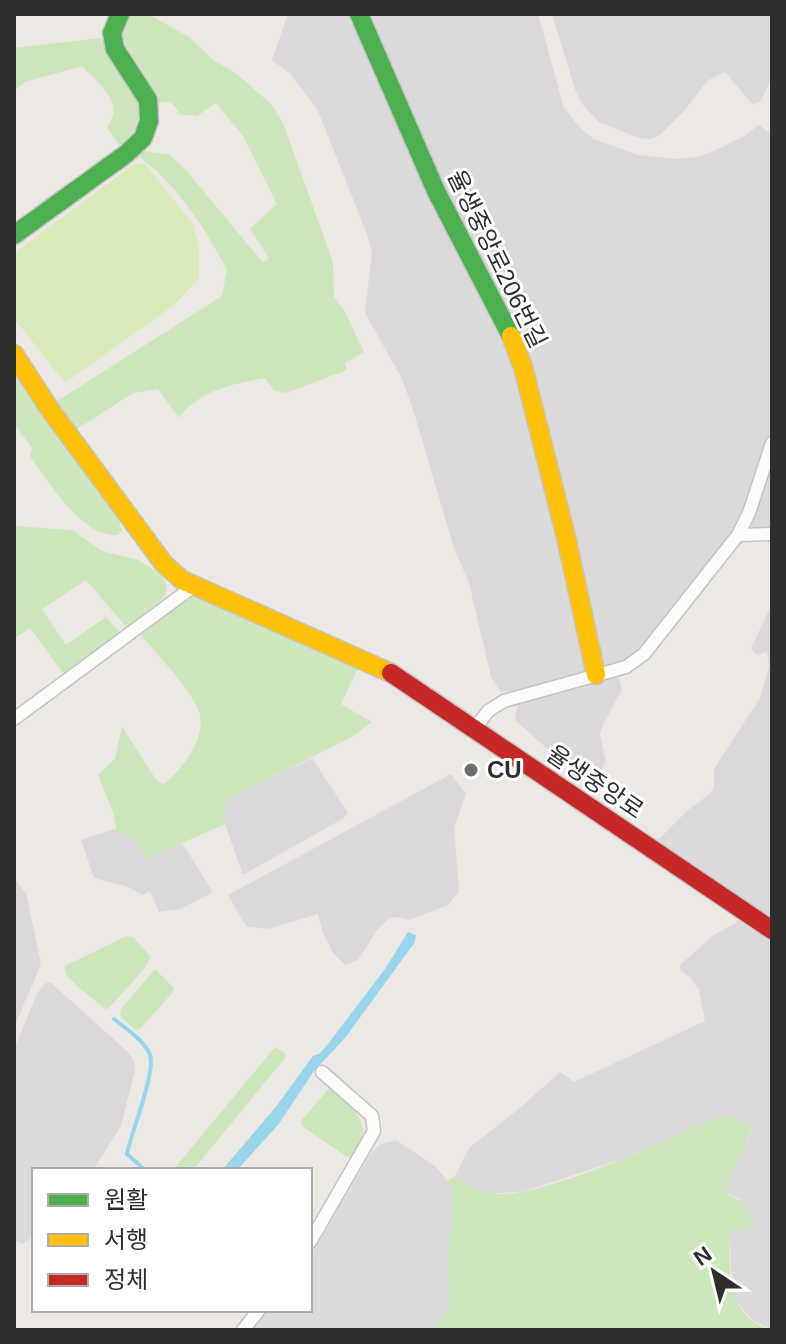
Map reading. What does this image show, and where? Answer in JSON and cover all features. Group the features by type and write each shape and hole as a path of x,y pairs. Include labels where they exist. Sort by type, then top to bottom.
{"street":[{"path":"14,235 126,154 143,138 149,121 148,100 115,49 112,33 120,14"},
{"name":"율생중앙로206번길","path":"359,14 436,191 510,334 523,367 566,537 596,675"},
{"name":"율생중앙로","path":"14,354 49,408 164,564 194,586 393,674 772,930"},
{"path":"474,730 488,711 504,701 626,667 644,654 738,535 749,513 772,443"},
{"path":"738,535 772,534"},
{"path":"14,719 194,586"},
{"path":"312,1239 374,1131 372,1116 322,1072"},
{"path":"243,1330 257,1312"}],"shaded area":[{"path":"288,14 538,14 564,108 594,139 638,155 679,159 714,151 759,125 772,135 772,431 746,511 736,528 641,649 623,662 511,692 500,691 491,677 469,583 454,548 412,406 401,377 365,313 372,253 367,234 318,111 291,74 272,60"},
{"path":"552,14 772,14 772,77 760,102 753,105 725,72 707,81 685,110 659,136 639,138 599,122 583,105 576,92"},
{"path":"772,454 772,530 756,530 752,527 752,516"},
{"path":"772,604 772,919 657,841 688,810 711,793 714,769 760,698 769,666 767,652 757,655 751,648"},
{"path":"619,678 622,689 602,727 600,735 606,761 600,772 583,772 560,760 516,721 519,701"},
{"path":"312,758 348,813 243,875 225,824 225,805 230,798"},
{"path":"451,774 466,794 454,828 459,891 448,905 409,920 390,918 377,930 358,960 345,965 333,953 318,914 268,929 248,927 243,921 228,895"},
{"path":"117,828 118,832 136,839 146,858 182,843 213,892 181,909 159,912 150,891 143,895 125,886 94,878 81,840"},
{"path":"16,881 26,893 41,964 14,1028"},
{"path":"743,919 772,938 772,1330 754,1321 733,1298 729,1230 754,1228 740,1199 724,1192 753,1128 731,1116 619,1160 525,1191 491,1194 477,1190 455,1176 469,1148 560,1072 574,1082 705,1021 699,990 691,978 681,971 680,965 714,935"},
{"path":"50,982 128,1052 135,1070 121,1126 94,1168 32,1168 32,1237 22,1244 14,1240 14,1049 44,984"},
{"path":"396,1140 435,1166 448,1181 453,1194 448,1262 450,1302 443,1319 431,1330 251,1330 265,1312 312,1312 312,1254 371,1153 379,1145"}],"green space":[{"path":"125,14 148,14 189,37 212,59 237,74 271,104 283,123 333,262 334,297 344,310 364,352 345,363 347,370 286,393 274,391 265,378 218,390 196,401 179,418 158,389 133,393 74,431 54,403 222,296 227,270 177,193 138,156 142,151 168,154 185,169 263,263 269,258 250,229 277,204 243,136 216,103 197,116 176,114 179,111 170,102 156,103 117,46"},
{"path":"100,38 128,79 138,105 138,119 133,133 121,148 107,127 112,118 112,102 102,86 82,66 25,82 14,91 14,48"},
{"path":"144,163 193,224 199,247 199,278 174,305 65,383 14,318 17,251 133,165"},
{"path":"14,368 119,519 122,530 118,535 105,533 79,518 56,493 30,456 32,448 14,424"},
{"path":"14,526 72,530 102,551 138,560 162,575 167,586 165,596 128,629 86,580 42,609 66,645 106,617 121,634 63,673 30,628 14,639"},
{"path":"197,593 359,666 341,704 372,722 350,738 230,798 225,805 225,824 146,859 136,839 117,832 113,812 98,775 115,759 122,727 157,781 164,784 196,744 201,725 197,707 183,685 141,635 183,598"},
{"path":"126,936 133,937 151,957 145,968 107,1010 78,987 65,973 65,966"},
{"path":"155,969 173,987 173,992 141,1028 135,1030 120,1016 121,1009"},
{"path":"275,1047 285,1053 285,1058 195,1168 175,1168"},
{"path":"330,1087 354,1110 363,1128 360,1147 352,1156 347,1157 302,1126 301,1121"},
{"path":"731,1116 753,1127 724,1192 746,1204 754,1229 729,1231 730,1276 737,1302 744,1313 770,1330 431,1330 443,1319 450,1302 448,1262 453,1194 448,1181 455,1176 474,1188 494,1194 534,1189 609,1164 708,1121"}],"water":[{"path":"408,932 416,935 415,942 345,1038 314,1071 278,1125 239,1168 224,1168 275,1108 313,1056 328,1044 385,969"}],"waterway":[{"path":"114,1019 139,1040 150,1055 150,1075 127,1154 143,1168"}],"traffic: fast":[{"path":"14,235 126,154 143,138 149,121 148,100 115,49 112,33 120,14"},
{"path":"359,14 436,191 511,336"}],"traffic: slow":[{"path":"511,336 523,367 566,537 596,675"},
{"path":"14,354 49,408 164,564 182,580 391,673"}],"traffic: jam":[{"path":"391,673 772,930"}],"place":[{"name":"CU","path":"471,770"}]}
